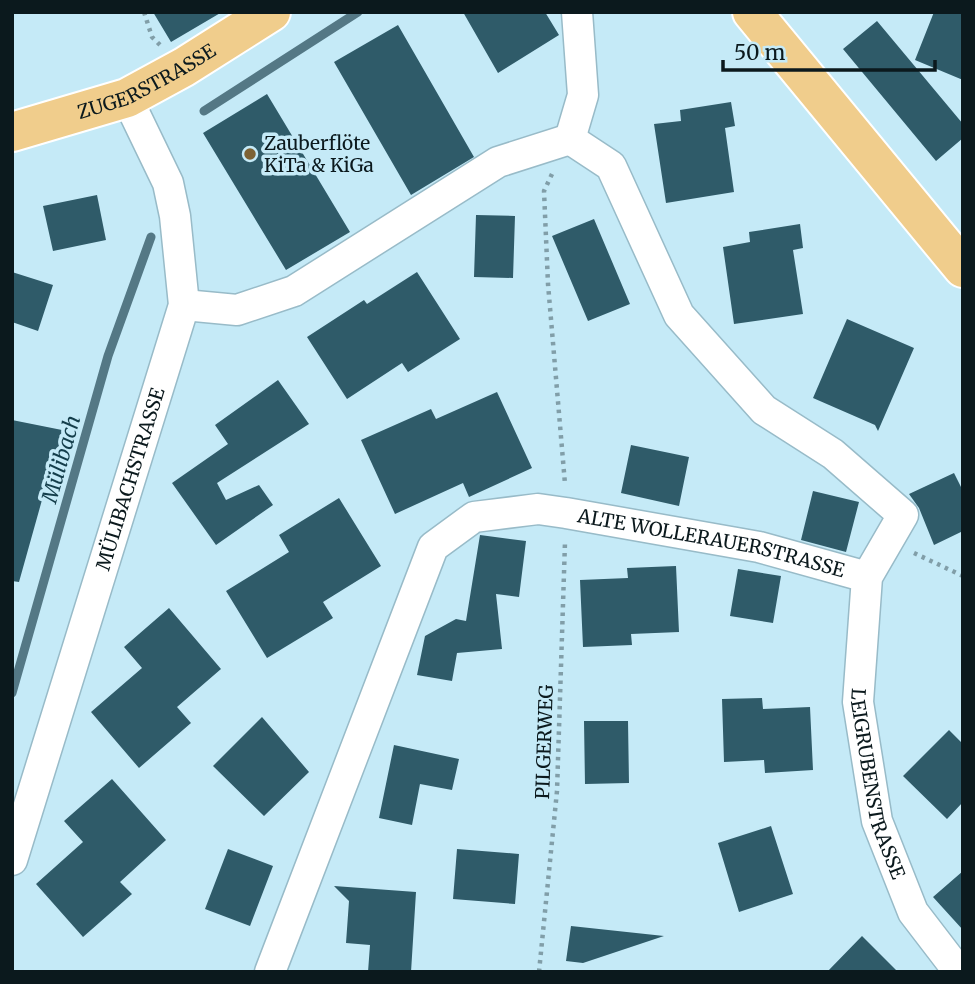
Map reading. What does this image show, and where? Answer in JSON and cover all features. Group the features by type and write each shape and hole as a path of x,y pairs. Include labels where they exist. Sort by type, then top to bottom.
{"main road":[{"name":"ZUGERSTRASSE","path":"12,132 127,98 184,67 271,12"},
{"path":"752,12 963,268"}],"street":[{"path":"184,305 237,310 294,291 498,162 570,139 583,95 577,12"},
{"name":"MÜLIBACHSTRASSE","path":"12,860 184,305 175,216 168,183 127,98"},
{"name":"ALTE WOLLERAUERSTRASSE","path":"270,972 433,547 474,517 538,509 566,513 759,547 867,577 903,515 832,454 764,410 679,315 611,166 570,139"},
{"name":"LEIGRUBENSTRASSE","path":"867,577 858,702 877,821 913,912 959,972"}],"path":[{"path":"565,466 548,284 544,191 570,139"},
{"name":"PILGERWEG","path":"539,972 557,791 566,513"},
{"path":"888,541 963,576"}],"building":[{"path":"153,12 222,12 171,42"},
{"path":"463,12 545,12 559,35 498,73"},
{"path":"934,12 963,12 963,80 915,60"},
{"path":"877,21 963,124 963,138 936,161 843,49"},
{"path":"398,25 474,157 411,195 334,62"},
{"path":"267,94 350,232 286,270 203,133"},
{"path":"731,102 735,126 725,128 734,192 666,203 654,124 681,121 680,110"},
{"path":"97,195 106,240 53,251 43,206"},
{"path":"476,215 515,216 513,278 474,277"},
{"path":"594,219 630,304 588,321 552,236"},
{"path":"800,224 803,248 793,250 803,314 734,324 723,247 750,242 749,232"},
{"path":"12,272 53,285 38,331 12,322"},
{"path":"417,272 460,339 408,372 402,363 347,399 307,337 364,300 367,304"},
{"path":"847,319 914,348 878,431 875,425 813,398"},
{"path":"278,380 309,424 217,483 226,500 259,485 273,505 216,545 172,483 228,444 215,425"},
{"path":"497,392 532,468 469,497 463,483 395,514 361,440 431,409 436,419"},
{"path":"12,420 62,430 53,476 49,475 19,582 12,581"},
{"path":"631,445 689,457 679,506 621,493"},
{"path":"954,473 963,491 963,531 934,545 919,508 909,494"},
{"path":"813,491 859,502 846,552 801,540"},
{"path":"339,498 381,566 323,602 333,618 267,658 226,591 289,552 279,535"},
{"path":"480,535 526,541 519,597 496,594 502,649 457,653 452,681 417,675 425,636 456,619 466,621"},
{"path":"676,566 679,632 631,634 632,645 583,647 580,580 628,578 627,568"},
{"path":"738,569 781,576 773,623 730,616"},
{"path":"169,608 221,669 177,707 191,723 139,768 91,712 142,668 124,647"},
{"path":"762,698 763,709 810,707 813,770 765,773 764,760 724,762 722,699"},
{"path":"262,717 309,772 264,816 213,766"},
{"path":"584,721 628,721 629,783 585,784"},
{"path":"949,730 963,744 963,802 947,819 903,776"},
{"path":"394,745 459,759 452,790 420,784 412,825 379,818"},
{"path":"112,779 166,840 120,882 132,894 83,937 36,884 83,842 64,821"},
{"path":"771,826 793,894 739,912 718,843"},
{"path":"228,849 273,866 250,926 205,909"},
{"path":"457,849 519,854 515,904 453,899"},
{"path":"963,871 963,930 933,897"},
{"path":"334,886 416,892 411,972 368,972 370,945 346,943 349,901"},
{"path":"571,926 664,936 583,963 566,961"},
{"path":"862,936 898,972 827,972"}],"waterway":[{"name":"Mülibach","path":"204,111 358,12"},
{"name":"Mülibach","path":"12,693 108,356 151,237"}],"place":[{"name":"Zauberflöte KiTa & KiGa","path":"250,154"}]}
